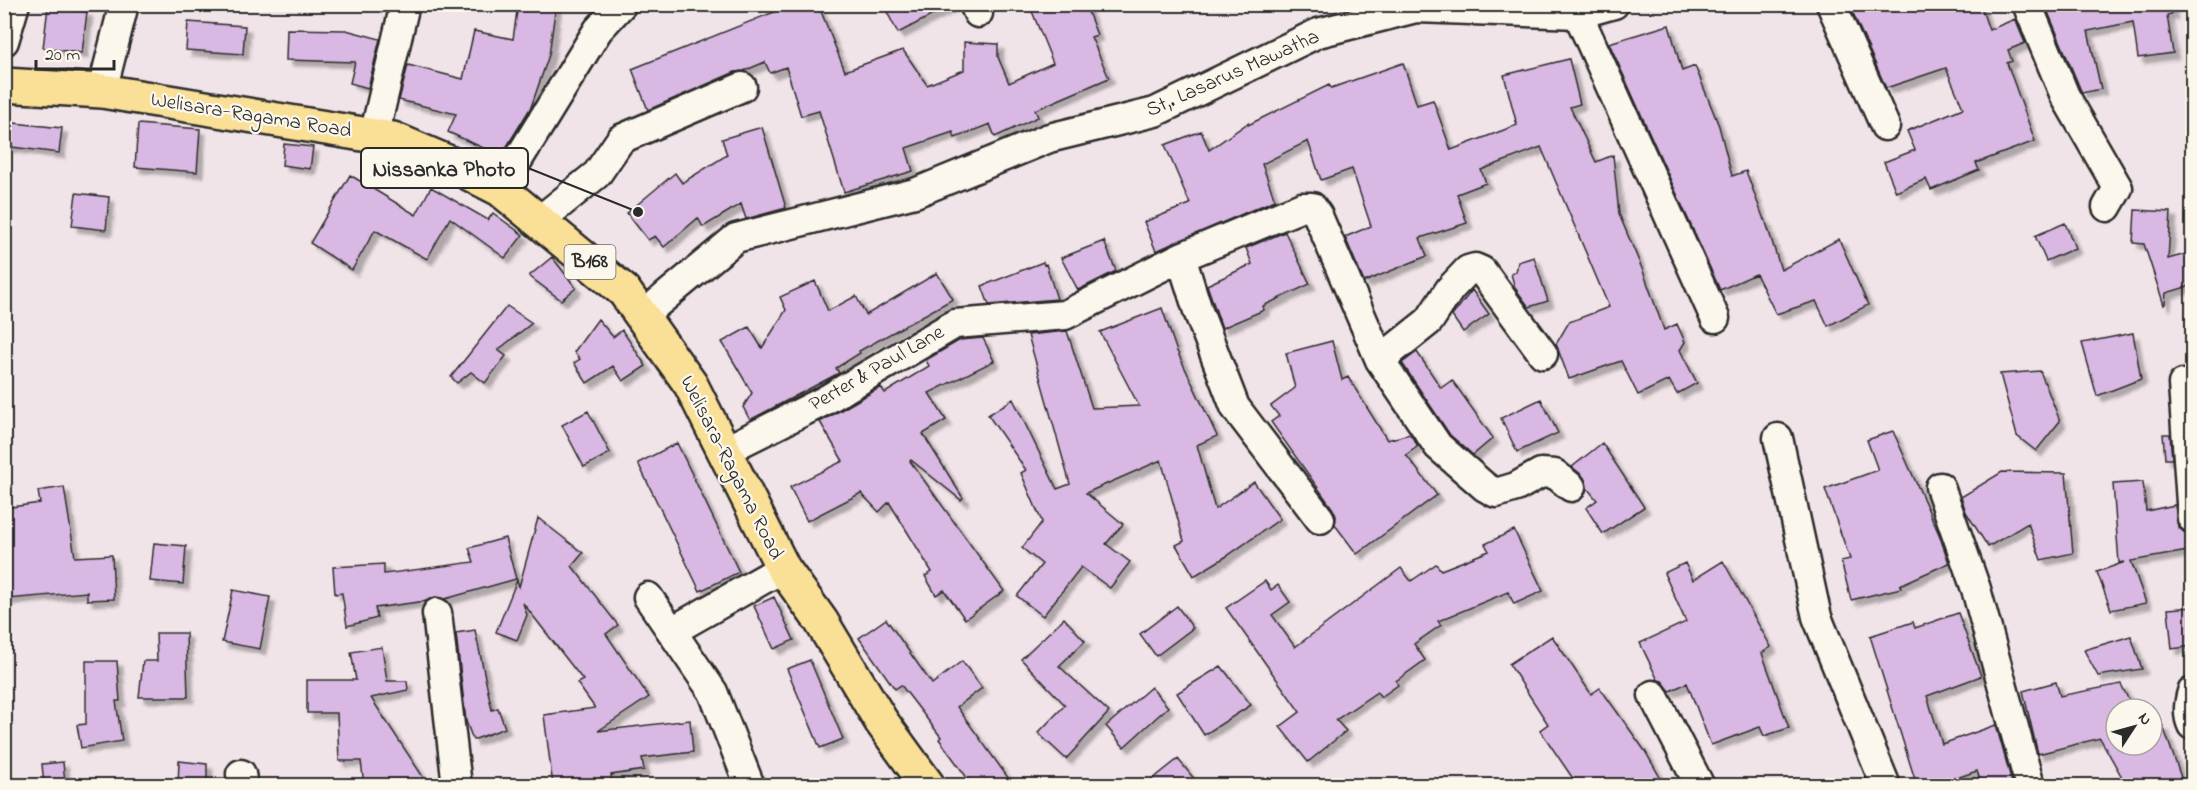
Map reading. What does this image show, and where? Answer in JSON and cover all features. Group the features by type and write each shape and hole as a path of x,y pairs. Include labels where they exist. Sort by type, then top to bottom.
{"main road":[{"name":"Welisara-Ragama Road","path":"4,85 102,91 393,139 447,162 500,189 624,291 642,316 691,385 783,568 821,621 881,722 928,786"}],"street":[{"path":"4,41 15,4"},
{"path":"102,91 124,4"},
{"path":"374,136 405,4"},
{"path":"500,189 598,30 622,4"},
{"name":"St,. Lasarus Mawatha","path":"642,316 736,238 915,193 1049,138 1155,112 1318,33 1416,8 1578,14 1614,4"},
{"path":"1831,4 1885,126"},
{"path":"2027,4 2065,96 2118,188 2107,207"},
{"path":"1578,14 1715,318"},
{"path":"539,221 597,174 621,139 742,87"},
{"name":"Perter & Paul Lane","path":"724,451 824,401 955,324 1065,315 1181,257 1302,207 1312,207 1318,216 1380,360"},
{"path":"1181,257 1198,312 1235,407 1320,519"},
{"path":"1543,354 1482,271 1475,268 1468,270 1450,289 1429,321 1380,360 1438,446 1485,487 1496,494 1516,487 1540,473 1555,474 1571,487"},
{"path":"2183,384 2193,518"},
{"path":"1778,438 1816,617 1886,786"},
{"path":"1940,487 1976,589 2030,786"},
{"path":"672,631 783,568"},
{"path":"648,597 713,693 750,786"},
{"path":"436,613 457,786"},
{"path":"2193,692 2190,702 2190,720 2193,725"},
{"path":"1653,695 1700,786"}],"building":[{"path":"518,4 556,4 549,55 531,107 501,156 448,132 456,114 399,100 408,65 463,79 474,31 513,39"},
{"path":"771,4 818,4 845,71 903,50 927,85 964,70 964,42 998,44 998,57 1009,83 1053,63 1029,4 1085,4 1097,35 1091,37 1109,78 1035,110 1038,117 995,137 990,124 955,138 953,132 906,148 913,171 844,192 819,111 801,116 786,67 770,73 765,62 744,71 735,72 648,110 632,69 774,12"},
{"path":"900,4 954,4 898,33 887,12"},
{"path":"1849,4 1980,4 1989,30 2015,19 2025,43 2008,50 2012,61 2007,63 2035,141 1976,163 1979,170 1931,190 1926,179 1896,192 1884,162 1915,150 1907,131 1963,108 1946,68 1886,88"},
{"path":"2171,4 2172,14 2167,15 2173,53 2138,58 2133,22 2088,31 2101,89 2082,93 2045,5"},
{"path":"48,7 87,12 82,53 43,48"},
{"path":"188,22 245,26 243,54 186,50"},
{"path":"1669,25 1682,71 1695,66 1719,126 1732,176 1746,171 1765,219 1781,270 1839,239 1868,305 1828,326 1816,301 1776,314 1756,274 1720,290 1609,43"},
{"path":"287,29 346,30 380,39 368,88 350,83 355,62 286,60"},
{"path":"1569,59 1580,104 1570,107 1596,162 1613,155 1619,214 1664,330 1677,324 1685,342 1680,350 1697,383 1677,394 1669,380 1638,395 1621,361 1569,379 1556,344 1569,322 1609,307 1541,147 1481,170 1486,183 1457,194 1467,223 1420,238 1427,256 1364,282 1345,237 1371,226 1352,169 1321,180 1308,141 1262,164 1275,200 1156,251 1144,222 1190,204 1165,145 1201,131 1209,150 1248,123 1248,125 1329,85 1331,88 1403,63 1417,105 1433,100 1451,150 1517,125 1504,75"},
{"path":"4,122 62,128 59,153 4,146"},
{"path":"138,124 200,129 197,172 135,167"},
{"path":"762,127 786,208 746,219 741,204 703,227 698,218 664,247 655,236 648,240 627,213 675,173 682,183 727,155 722,139"},
{"path":"284,144 313,147 310,169 282,165"},
{"path":"350,175 416,215 431,187 488,220 493,213 523,235 505,258 450,218 427,259 375,230 352,270 310,243"},
{"path":"76,193 109,197 106,230 72,226"},
{"path":"2135,210 2171,212 2168,259 2193,252 2193,285 2166,293 2164,305 2144,244 2133,243"},
{"path":"2065,223 2075,248 2046,261 2035,236"},
{"path":"1285,232 1310,284 1263,306 1264,310 1222,328 1207,285 1252,264 1246,248"},
{"path":"1104,241 1116,271 1078,290 1061,258"},
{"path":"552,257 576,288 561,300 529,276"},
{"path":"1534,257 1548,301 1529,307 1515,288 1511,274 1516,272 1518,262"},
{"path":"1043,262 1044,265 1046,264 1057,299 989,305 982,286"},
{"path":"937,273 953,299 859,351 860,353 836,368 839,373 750,420 743,407 752,393 722,342 749,327 762,348 786,310 780,297 815,281 828,311 856,296 866,315"},
{"path":"1472,290 1489,314 1463,332 1452,316"},
{"path":"507,306 532,323 498,350 506,356 485,383 471,372 457,383 451,377"},
{"path":"1162,308 1176,349 1217,436 1197,445 1215,509 1254,482 1280,519 1194,576 1176,545 1184,541 1161,460 1086,493 1123,524 1106,544 1130,562 1110,588 1081,567 1043,616 1017,596 1042,564 1022,548 1042,522 1021,473 1026,470 988,415 1013,399 1057,489 1070,484 1028,335 1067,331 1092,408 1139,406 1100,332"},
{"path":"598,319 613,337 622,330 646,366 623,381 613,366 587,383 574,363 580,359 574,352"},
{"path":"2133,333 2141,379 2097,396 2082,343"},
{"path":"983,338 994,361 929,393 946,420 923,434 963,498 961,500 910,461 1004,591 965,619 944,590 936,595 925,576 932,572 889,502 879,512 861,493 807,521 790,487 843,461 820,422 881,387 885,393 929,366 926,360 960,340"},
{"path":"1332,341 1342,380 1348,377 1387,440 1410,434 1418,446 1406,455 1437,495 1357,554 1335,525 1336,516 1333,509 1271,422 1279,416 1271,406 1295,388 1286,353"},
{"path":"1417,352 1441,388 1452,380 1493,438 1473,455 1450,435 1402,363"},
{"path":"2040,371 2060,421 2036,451 2017,436 2000,374"},
{"path":"1541,399 1558,433 1517,452 1501,418"},
{"path":"588,411 610,453 584,467 562,425"},
{"path":"1893,431 1939,534 1949,563 1900,585 1901,588 1851,600 1841,561 1850,559 1825,489 1878,470 1867,440"},
{"path":"2163,434 2170,434 2172,459 2165,459"},
{"path":"677,443 739,572 700,591 638,463"},
{"path":"1602,443 1644,507 1603,534 1586,508 1597,500 1587,488 1582,475 1572,467"},
{"path":"2002,472 2066,473 2073,553 2041,560 2028,523 1988,547 1966,512 1961,497"},
{"path":"2143,482 2146,511 2175,505 2178,527 2184,532 2193,534 2193,550 2131,561 2146,603 2111,610 2097,572 2125,562 2119,563 2113,484"},
{"path":"64,487 75,557 112,555 114,599 87,600 87,592 7,599 4,581 4,508 40,503 38,491"},
{"path":"538,518 583,553 572,566 618,625 606,634 649,697 598,731 690,720 693,752 642,758 644,770 611,775 612,786 553,786 544,715 595,708 577,683 583,680 523,603 527,615 517,640 496,632 517,580 519,587"},
{"path":"1514,530 1543,591 1514,604 1508,592 1438,621 1441,625 1414,644 1425,660 1396,681 1398,685 1381,697 1377,692 1336,720 1346,731 1308,762 1280,727 1300,712 1226,608 1265,581 1271,590 1278,585 1290,602 1272,615 1295,647 1401,568 1411,581 1436,564 1441,570 1489,551 1485,544"},
{"path":"505,538 516,579 445,599 435,597 426,601 375,608 377,618 347,626 342,593 335,594 333,567 384,564 384,574 474,562 469,548"},
{"path":"154,543 186,546 183,584 150,581"},
{"path":"1723,561 1771,647 1762,653 1789,728 1764,736 1760,727 1711,745 1687,683 1670,691 1662,681 1658,680 1640,643 1686,622 1664,573 1685,563 1693,580"},
{"path":"233,590 270,597 260,649 222,642"},
{"path":"774,597 794,640 774,649 754,606"},
{"path":"1177,606 1193,628 1156,656 1140,634"},
{"path":"2193,607 2193,646 2172,649 2168,609"},
{"path":"1958,613 1981,676 1927,696 1942,744 1996,725 2013,786 1982,786 1977,771 1933,786 1917,786 1870,636 1913,622 1915,628"},
{"path":"1064,618 1085,641 1059,666 1109,712 1066,759 1038,733 1065,705 1021,659"},
{"path":"886,619 932,684 962,661 982,688 957,707 1014,786 973,786 939,739 941,737 901,685 895,689 859,638"},
{"path":"475,630 492,710 498,708 505,728 473,740 466,721 456,633"},
{"path":"156,633 186,633 188,697 139,697 143,661 157,661"},
{"path":"1552,636 1591,694 1600,688 1645,751 1665,786 1578,786 1540,730 1548,724 1509,664"},
{"path":"2131,636 2142,669 2098,676 2084,650"},
{"path":"382,647 387,681 407,681 408,690 371,698 429,786 364,786 361,761 339,761 337,713 307,713 307,680 356,680 351,652"},
{"path":"810,660 843,739 820,748 787,669"},
{"path":"86,661 117,661 120,701 116,701 122,741 81,748 77,725 86,724"},
{"path":"1221,666 1251,705 1204,735 1177,693"},
{"path":"2056,682 2060,696 2121,684 2127,697 2104,697 2104,745 2100,738 2038,754 2023,691"},
{"path":"1151,687 1168,707 1124,747 1106,726"},
{"path":"2164,729 2184,786 2127,786 2111,757 2164,757"},
{"path":"1178,759 1200,786 1144,786"},
{"path":"179,761 207,764 207,786 178,786"},
{"path":"63,762 65,784 44,786 42,764"}],"place":[{"name":"Nissanka Photo","path":"638,212"}]}
